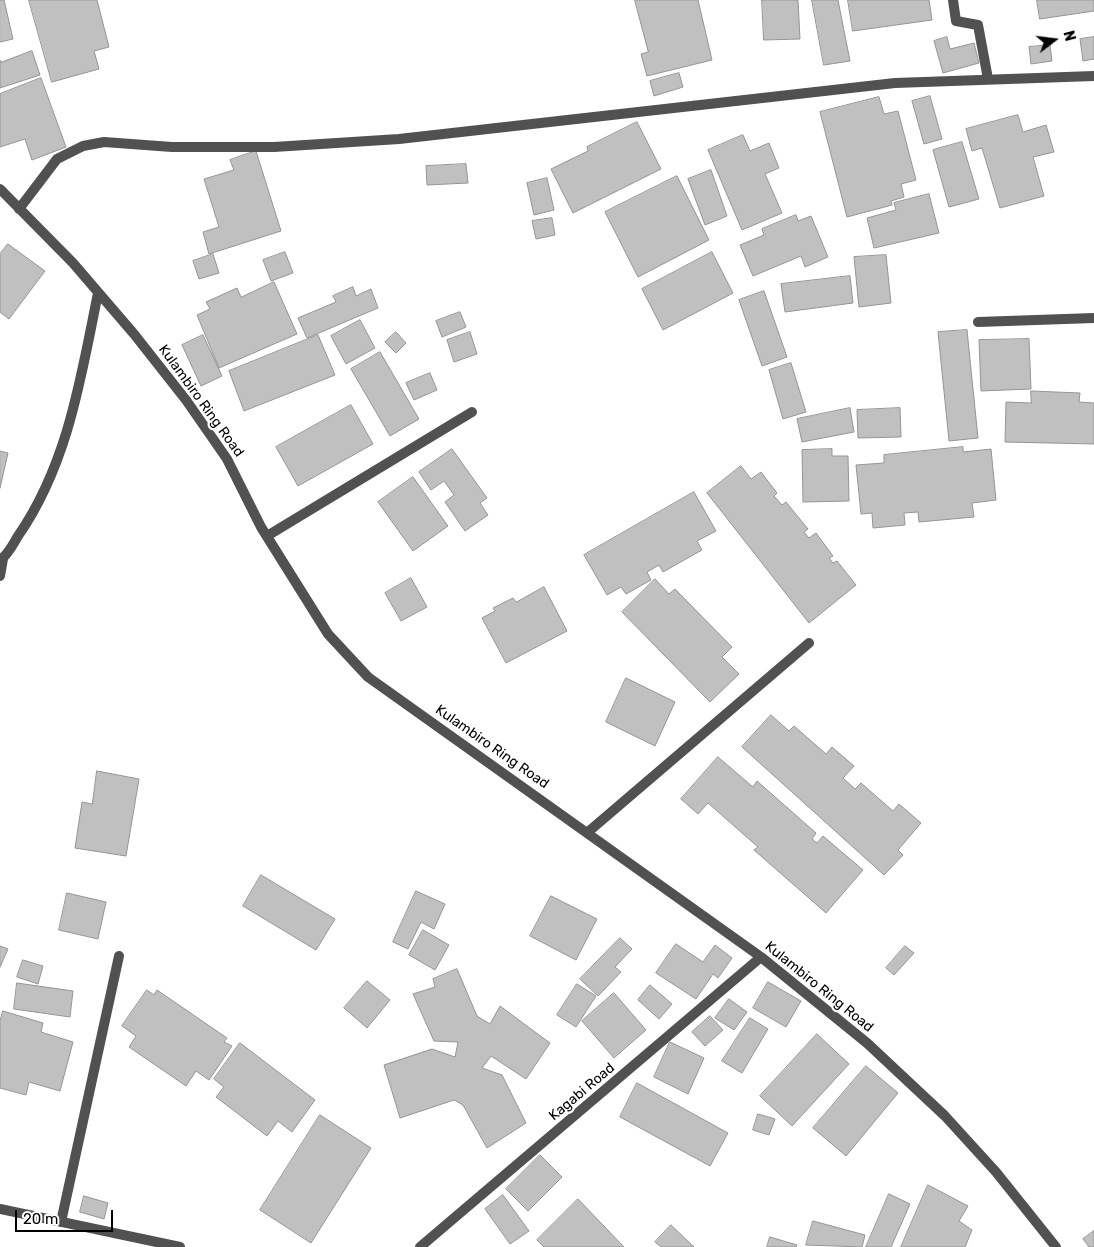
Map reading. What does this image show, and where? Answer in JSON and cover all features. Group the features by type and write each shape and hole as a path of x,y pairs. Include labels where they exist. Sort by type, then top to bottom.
{"street":[{"path":"953,0 956,21 978,25 988,79"},
{"path":"20,209 57,158 83,146 104,142 172,147 274,147 399,139 895,83 1094,76"},
{"name":"Kulambiro Ring Road","path":"0,189 73,263 186,400 228,459 266,536 328,634 368,677 761,957 867,1043 946,1116 996,1172 1056,1247"},
{"path":"0,576 1,559 27,524 54,469 71,421 98,293"},
{"path":"978,322 1094,318"},
{"path":"266,536 472,412"},
{"path":"588,832 809,643"},
{"path":"61,1222 119,956"},
{"name":"Kagabi Road","path":"420,1247 761,957"},
{"path":"0,1209 180,1247"}],"building":[{"path":"0,0 4,0 13,39 0,42"},
{"path":"29,0 97,0 109,47 94,51 99,69 52,82"},
{"path":"635,0 698,0 712,60 647,76 641,54 648,52"},
{"path":"762,0 798,0 800,39 764,40"},
{"path":"812,0 838,0 850,61 824,65"},
{"path":"848,0 929,0 932,20 853,31"},
{"path":"1037,0 1094,0 1094,11 1040,19"},
{"path":"947,37 950,49 974,43 979,63 943,73 934,41"},
{"path":"1094,37 1094,59 1083,61 1080,39"},
{"path":"1050,45 1052,61 1031,64 1029,47"},
{"path":"32,51 40,75 0,88 0,60 1,62"},
{"path":"679,73 683,87 654,96 650,81"},
{"path":"41,78 66,147 32,160 25,139 0,147 0,94"},
{"path":"930,96 942,139 924,144 912,101"},
{"path":"879,97 884,114 898,111 916,180 901,184 904,197 891,201 892,205 847,217 820,112"},
{"path":"1018,115 1023,132 1046,125 1054,152 1033,157 1044,196 1000,208 982,148 972,151 966,129"},
{"path":"637,122 661,169 573,213 551,169 588,151 587,147"},
{"path":"743,135 750,151 769,143 779,168 765,174 782,213 742,230 708,150"},
{"path":"962,142 979,199 949,207 933,150"},
{"path":"256,151 281,231 209,254 203,232 219,227 204,179 234,170 230,160"},
{"path":"466,164 468,183 427,185 426,166"},
{"path":"711,170 727,216 705,225 688,179"},
{"path":"677,176 709,240 638,277 605,212"},
{"path":"547,178 554,210 534,215 527,183"},
{"path":"929,194 939,233 874,248 867,218 896,210 894,203"},
{"path":"796,215 798,221 811,216 828,257 805,267 801,256 753,276 740,245 764,235 762,229"},
{"path":"552,218 555,235 536,239 532,221"},
{"path":"8,244 45,271 9,319 0,312 0,254"},
{"path":"285,252 293,273 271,281 263,260"},
{"path":"712,252 733,293 663,330 642,289"},
{"path":"213,254 219,273 199,279 193,261"},
{"path":"886,255 891,303 859,307 854,257"},
{"path":"850,276 853,303 785,312 781,284"},
{"path":"274,282 297,334 219,368 197,315 210,309 206,302 237,288 241,297"},
{"path":"353,287 356,296 371,289 378,308 307,338 298,318 336,302 333,296"},
{"path":"764,291 787,357 762,366 739,300"},
{"path":"460,312 466,327 442,337 436,321"},
{"path":"360,320 375,348 346,364 331,336"},
{"path":"967,330 978,438 949,441 938,332"},
{"path":"396,332 406,343 396,353 385,342"},
{"path":"470,332 477,354 454,362 447,340"},
{"path":"203,335 222,376 201,386 182,345"},
{"path":"318,335 335,375 244,411 229,371"},
{"path":"1029,339 1031,389 981,391 979,340"},
{"path":"380,352 419,419 390,436 351,369"},
{"path":"791,363 806,412 783,419 769,370"},
{"path":"430,373 437,390 414,400 406,383"},
{"path":"1031,391 1080,393 1079,402 1094,403 1094,444 1005,442 1006,402 1031,403"},
{"path":"351,405 373,444 298,486 276,447"},
{"path":"850,408 854,432 802,442 797,419"},
{"path":"900,408 901,437 858,438 857,410"},
{"path":"963,447 963,452 991,449 996,500 972,503 974,517 919,522 918,512 904,513 905,525 873,528 872,513 861,514 856,465 884,463 884,455"},
{"path":"452,449 487,498 480,503 488,515 465,531 445,502 454,495 444,481 431,490 419,472"},
{"path":"832,449 832,456 848,456 849,501 803,502 802,450"},
{"path":"0,451 8,453 0,488"},
{"path":"741,466 751,479 761,472 777,493 774,496 782,505 786,502 808,529 804,532 809,538 816,533 833,556 829,558 833,563 837,561 856,585 809,623 707,493"},
{"path":"413,477 448,526 413,551 378,502"},
{"path":"694,492 716,531 697,541 702,550 663,572 659,565 647,572 651,580 626,594 621,587 607,595 584,555"},
{"path":"411,578 427,607 401,621 385,593"},
{"path":"655,579 669,594 675,589 732,647 722,657 739,674 710,702 622,612"},
{"path":"544,587 567,631 506,663 482,618 495,611 493,608 513,598 516,602"},
{"path":"626,678 675,702 655,746 606,722"},
{"path":"771,715 789,731 794,726 826,754 832,747 854,766 843,778 855,789 861,783 893,811 899,804 921,823 898,850 903,855 884,875 742,747"},
{"path":"718,757 753,787 757,781 816,833 812,839 817,843 823,836 863,870 826,913 754,850 758,847 708,803 698,814 681,799"},
{"path":"97,771 139,779 126,856 75,848 82,802 92,804"},
{"path":"261,875 335,919 316,950 243,906"},
{"path":"416,891 445,904 434,929 421,922 408,949 393,942"},
{"path":"67,893 106,902 98,939 59,930"},
{"path":"551,896 597,919 576,960 530,936"},
{"path":"423,930 449,945 435,970 409,955"},
{"path":"620,938 632,949 615,967 621,972 598,996 580,979"},
{"path":"676,944 703,962 715,945 732,958 718,978 713,974 696,999 656,973"},
{"path":"0,946 8,949 0,967"},
{"path":"905,946 914,953 894,975 886,968"},
{"path":"23,960 43,966 38,984 17,977"},
{"path":"457,969 477,1016 490,1024 500,1006 550,1043 526,1079 491,1056 482,1068 502,1075 526,1123 487,1148 463,1105 454,1100 400,1118 384,1065 432,1049 455,1057 458,1042 434,1041 413,994 435,987 433,979"},
{"path":"367,981 390,1000 367,1028 344,1008"},
{"path":"768,982 801,1001 786,1027 753,1008"},
{"path":"17,983 73,991 70,1017 14,1009"},
{"path":"577,984 596,996 576,1027 557,1015"},
{"path":"650,985 672,1004 659,1019 638,1000"},
{"path":"147,990 154,995 157,990 227,1038 224,1042 232,1046 209,1080 196,1071 186,1086 129,1047 136,1036 122,1026"},
{"path":"614,993 646,1030 614,1058 582,1021"},
{"path":"729,999 747,1012 734,1030 715,1018"},
{"path":"3,1011 43,1023 41,1032 73,1042 60,1091 29,1082 26,1095 0,1088 0,1021"},
{"path":"710,1016 723,1030 705,1046 692,1032"},
{"path":"750,1018 768,1029 742,1073 722,1061"},
{"path":"817,1034 849,1064 792,1126 760,1096"},
{"path":"670,1042 704,1058 688,1094 654,1077"},
{"path":"240,1043 315,1100 292,1132 278,1121 267,1136 216,1097 224,1087 214,1079"},
{"path":"866,1066 898,1093 846,1156 813,1128"},
{"path":"637,1083 728,1133 710,1166 620,1117"},
{"path":"758,1114 775,1119 769,1135 753,1130"},
{"path":"320,1115 371,1148 311,1243 260,1210"},
{"path":"540,1155 562,1177 528,1211 506,1189"},
{"path":"928,1185 968,1206 959,1221 972,1230 965,1247 901,1247"},
{"path":"889,1194 910,1204 891,1247 866,1247"},
{"path":"503,1195 529,1231 510,1244 485,1209"},
{"path":"84,1196 108,1203 104,1219 80,1212"},
{"path":"578,1199 624,1247 544,1247 537,1240"},
{"path":"813,1221 865,1235 862,1247 806,1245"},
{"path":"671,1225 694,1247 661,1247 655,1242"},
{"path":"1094,1231 1094,1247 1089,1247 1083,1239"},
{"path":"770,1237 797,1245 796,1247 767,1247"}]}
